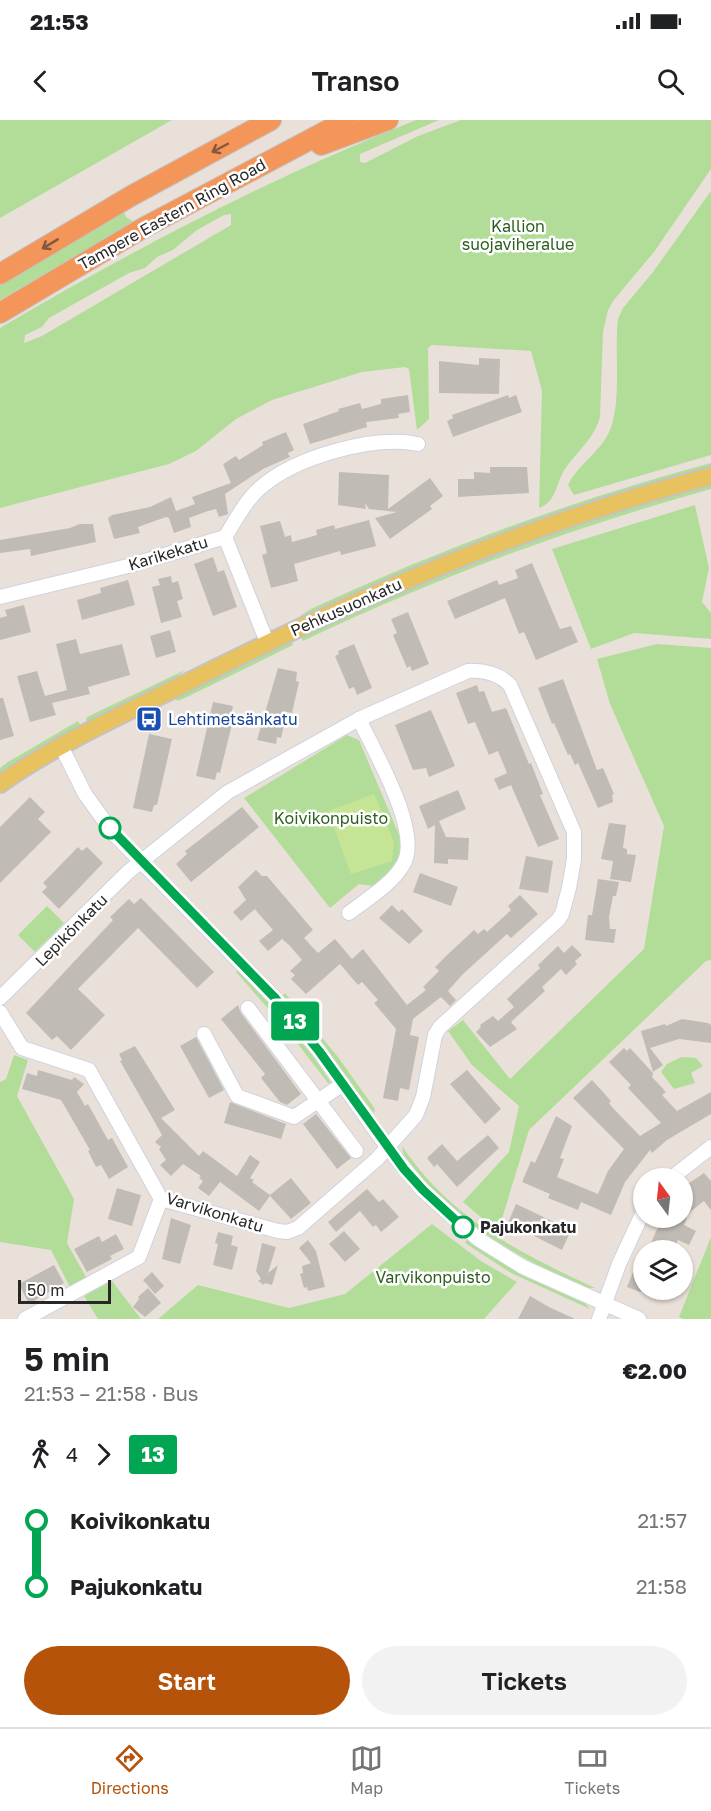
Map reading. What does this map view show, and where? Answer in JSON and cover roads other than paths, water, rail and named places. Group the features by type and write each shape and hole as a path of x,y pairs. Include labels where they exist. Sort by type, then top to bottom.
{"highway":[{"name":"Tampere Eastern Ring Road","path":"0,274 131,196 271,120"},
{"name":"Tampere Eastern Ring Road","path":"0,313 143,228 347,120"},
{"path":"254,169 388,120"}],"main road":[{"name":"Pehkusuonkatu","path":"0,784 62,746 267,642 417,576 584,514 711,476"}],"street":[{"path":"225,537 248,501 274,477 337,451 397,440 418,444"},
{"name":"Karikekatu","path":"0,597 128,566 225,537 267,642"},
{"name":"Lepikönkatu","path":"0,998 141,861 228,792 359,719 468,671 484,671 502,679 513,690 575,837 574,860 562,914 440,1027 435,1035 419,1109 387,1147"},
{"path":"349,914 397,873 407,857 409,842 401,812 359,719"},
{"path":"62,746 93,805 113,833 276,999 343,1084 387,1147 423,1190 477,1239 523,1267 639,1319"},
{"path":"248,1008 356,1151"},
{"name":"Varvikonkatu","path":"0,1012 22,1048 89,1070 161,1199 278,1231 291,1232 334,1199 387,1147"},
{"path":"204,1035 237,1096 294,1117 343,1084"},
{"path":"685,1168 711,1148"},
{"path":"25,1319 139,1257 161,1199"},
{"path":"599,1319 636,1228"}],"place":[{"name":"Lehtimetsänkatu","path":"149,719"},
{"name":"Pajukonkatu","path":"463,1227"}],"park label":[{"name":"Kallion suojaviheralue","path":"518,235"},
{"name":"Koivikonpuisto","path":"331,818"},
{"name":"Varvikonpuisto","path":"433,1277"}]}
